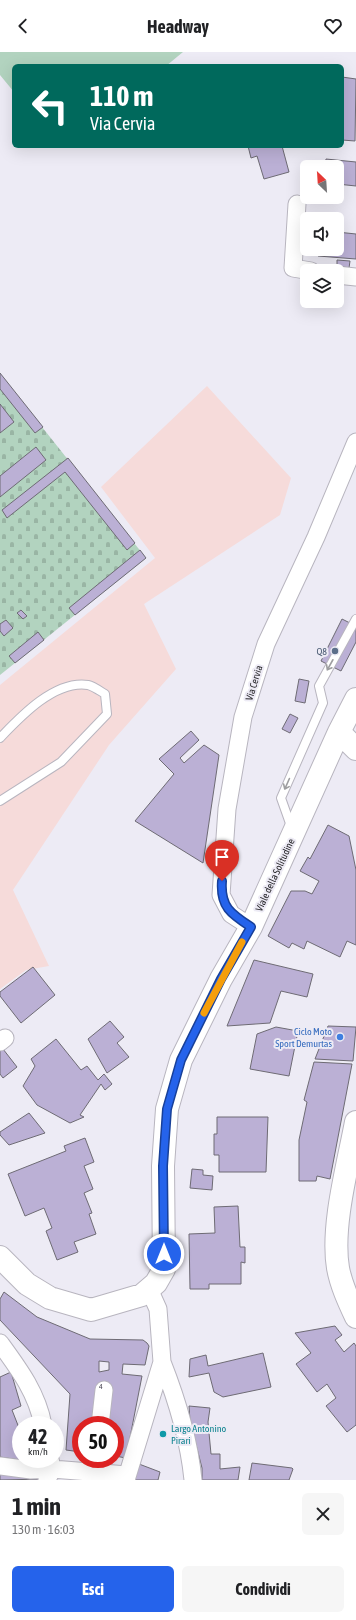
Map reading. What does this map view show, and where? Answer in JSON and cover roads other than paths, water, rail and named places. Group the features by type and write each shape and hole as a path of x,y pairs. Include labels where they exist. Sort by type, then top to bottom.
{"main road":[{"name":"Viale della Solitudine","path":"0,1257 27,1284 50,1298 91,1310 142,1295 156,1282 164,1269 163,1166 167,1109 181,1060 221,979 251,927 294,835 339,732 356,699"},
{"path":"339,732 356,749"},
{"path":"356,1122 336,1235 338,1269 344,1291 356,1317"}],"street":[{"path":"298,204 293,268 300,269"},
{"path":"344,275 356,277"},
{"name":"Via Cervia","path":"251,927 230,914 221,895 227,809 244,717 266,644 316,537 356,442"},
{"path":"149,1289 158,1309 162,1362 175,1393 191,1458 193,1480"},
{"path":"0,1343 26,1379 40,1408 41,1416"},
{"path":"101,1468 126,1477 162,1362"},
{"path":"101,1416 104,1390"},
{"path":"0,1466 31,1470 72,1468"}],"lane":[{"path":"294,835 281,798 323,703 319,686 356,619"},
{"path":"0,738 39,701 63,688 88,685 105,694 107,714 72,752 61,762 1,799"}],"place":[{"name":"Q8","path":"335,651"},
{"name":"Ciclo Moto Sport Demurtas","path":"340,1037"},
{"name":"Largo Antonino Pirari","path":"163,1434"}]}
